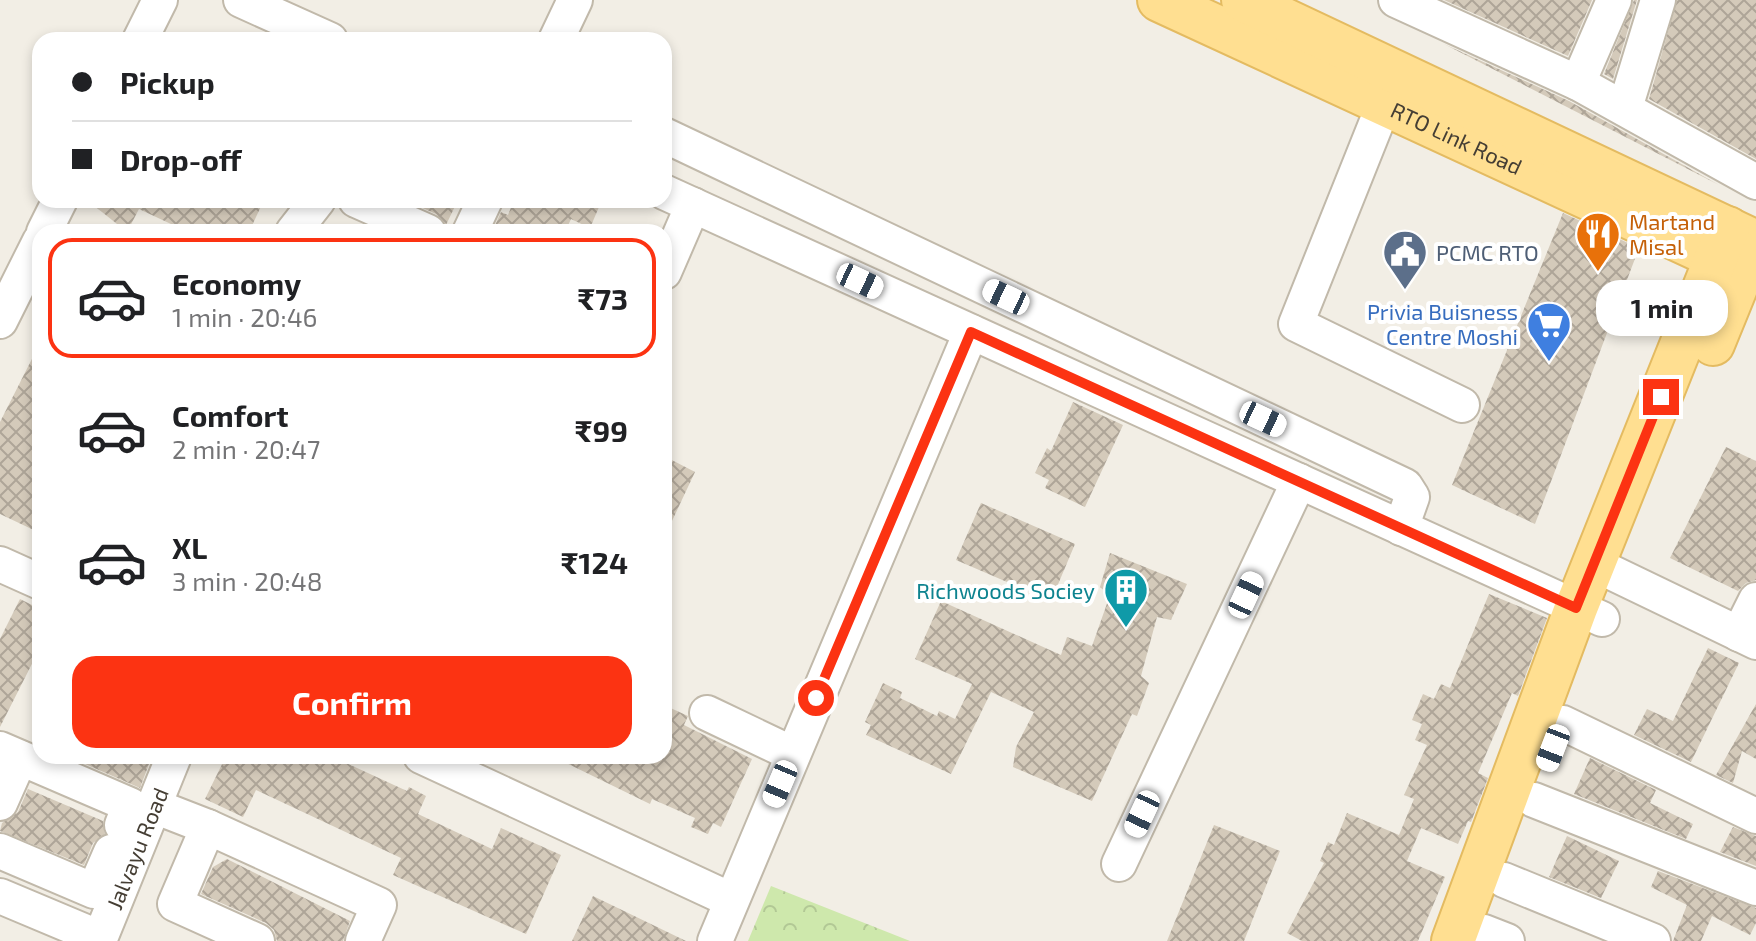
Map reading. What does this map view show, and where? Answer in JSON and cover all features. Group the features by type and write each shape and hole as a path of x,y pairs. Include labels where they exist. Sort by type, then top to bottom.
{"main road":[{"name":"RTO Link Road","path":"1159,0 1384,104 1742,253"},
{"name":"RTO Link Road","path":"1243,0 1742,253"},
{"path":"1481,939 1589,614 1742,253"},
{"path":"1481,939 1563,723 1589,614"}],"street":[{"path":"144,32 160,0"},
{"path":"241,0 312,32"},
{"path":"560,32 575,0"},
{"path":"1396,0 1578,83 1756,182"},
{"path":"1578,83 1614,0"},
{"path":"1625,108 1658,0"},
{"path":"1384,104 1296,324 1462,405"},
{"path":"672,139 1405,486 1412,497 1401,528"},
{"path":"672,230 678,199 1589,614"},
{"path":"299,224 312,208"},
{"path":"374,208 410,224"},
{"path":"0,321 32,257"},
{"path":"715,941 971,332"},
{"path":"1119,864 1299,481"},
{"path":"0,564 32,578"},
{"path":"1606,570 1748,638 1756,600"},
{"path":"707,713 793,754"},
{"path":"1563,723 1756,816"},
{"path":"0,803 10,754 32,763"},
{"path":"34,764 130,805 140,821"},
{"name":"Jalvayu Road","path":"99,939 140,821 170,764"},
{"path":"448,764 731,900"},
{"path":"1534,800 1756,888"},
{"path":"140,821 208,827 379,905 363,941"},
{"path":"0,851 94,891 140,821"},
{"path":"208,827 175,904 257,941"},
{"path":"1504,880 1653,941"},
{"path":"0,896 99,939"}],"green space":[{"path":"771,886 910,941 748,941"}],"building":[{"path":"1444,0 1592,0 1568,56"},
{"path":"1634,0 1637,0 1613,79 1604,74"},
{"path":"1677,0 1756,0 1756,159 1649,99"},
{"path":"1444,44 1569,101 1719,185"},
{"path":"97,208 260,208 253,224 171,224 139,209 131,224 117,224"},
{"path":"423,208 454,208 446,224 436,214"},
{"path":"511,208 599,208 592,224 571,219 569,224 496,224 501,212 508,215"},
{"name":"Privia Buisness Centre Moshi","path":"1563,213 1639,248 1535,524 1452,485"},
{"path":"32,359 32,529 0,514 0,422"},
{"path":"1073,402 1123,425 1085,507 1045,488 1049,480 1035,473 1047,448 1051,451"},
{"path":"1726,447 1756,461 1756,580 1746,583 1738,591 1670,558"},
{"path":"672,460 695,472 672,521"},
{"path":"981,503 1075,544 1051,601 956,560"},
{"path":"1110,553 1187,584 1171,620 1157,617 1141,676 1149,683 1137,716 1132,714 1092,801 1013,767 1016,747 1034,712 991,692 951,774 866,735 871,725 865,722 883,683 902,692 900,698 937,716 939,711 955,719 972,684 915,659 941,601 1061,655 1067,637 1092,646 1110,595 1100,587"},
{"path":"1489,594 1547,618 1518,696 1512,693 1478,773 1488,778 1471,822 1468,821 1458,844 1421,828 1407,861 1445,877 1418,941 1302,941 1287,933 1324,863 1320,861 1328,842 1334,845 1347,813 1399,835 1414,799 1404,795 1427,745 1415,740 1422,724 1412,720 1423,694 1434,699 1441,684 1450,688"},
{"path":"20,599 32,605 32,664 0,727 0,639"},
{"path":"1708,648 1739,663 1691,762 1634,735 1647,709 1673,721"},
{"path":"1756,704 1756,759 1742,751 1733,783 1716,775"},
{"path":"672,709 688,716 684,725 752,759 721,827 713,823 708,834 691,827 695,818 652,799 650,804 568,764 672,764"},
{"path":"1590,758 1656,790 1650,803 1693,824 1686,839 1574,794"},
{"path":"85,764 149,764 140,788"},
{"path":"222,764 348,764 407,791 409,787 426,796 418,814 492,849 501,828 561,855 526,934 393,875 401,858 256,790 243,817 205,799"},
{"path":"28,789 103,821 105,834 93,843 84,865 0,831 2,823 18,812"},
{"path":"1214,825 1280,851 1244,941 1167,941"},
{"path":"1733,827 1756,836 1756,866 1720,852"},
{"path":"1567,836 1619,861 1601,898 1549,877"},
{"path":"227,859 350,921 343,941 277,941 274,930 266,923 201,894 213,867"},
{"path":"1658,871 1756,908 1756,923 1750,935 1712,916 1701,941 1673,941 1687,905 1651,887"},
{"path":"593,896 686,941 572,941"}],"place":[{"name":"Martand Misal","path":"1598,273"},
{"name":"PCMC RTO","path":"1405,291"},
{"name":"Privia Buisness Centre Moshi","path":"1549,363"},
{"name":"Richwoods Sociey","path":"1126,629"}],"route":[{"path":"816,698 971,332 1576,608 1661,397"}]}
